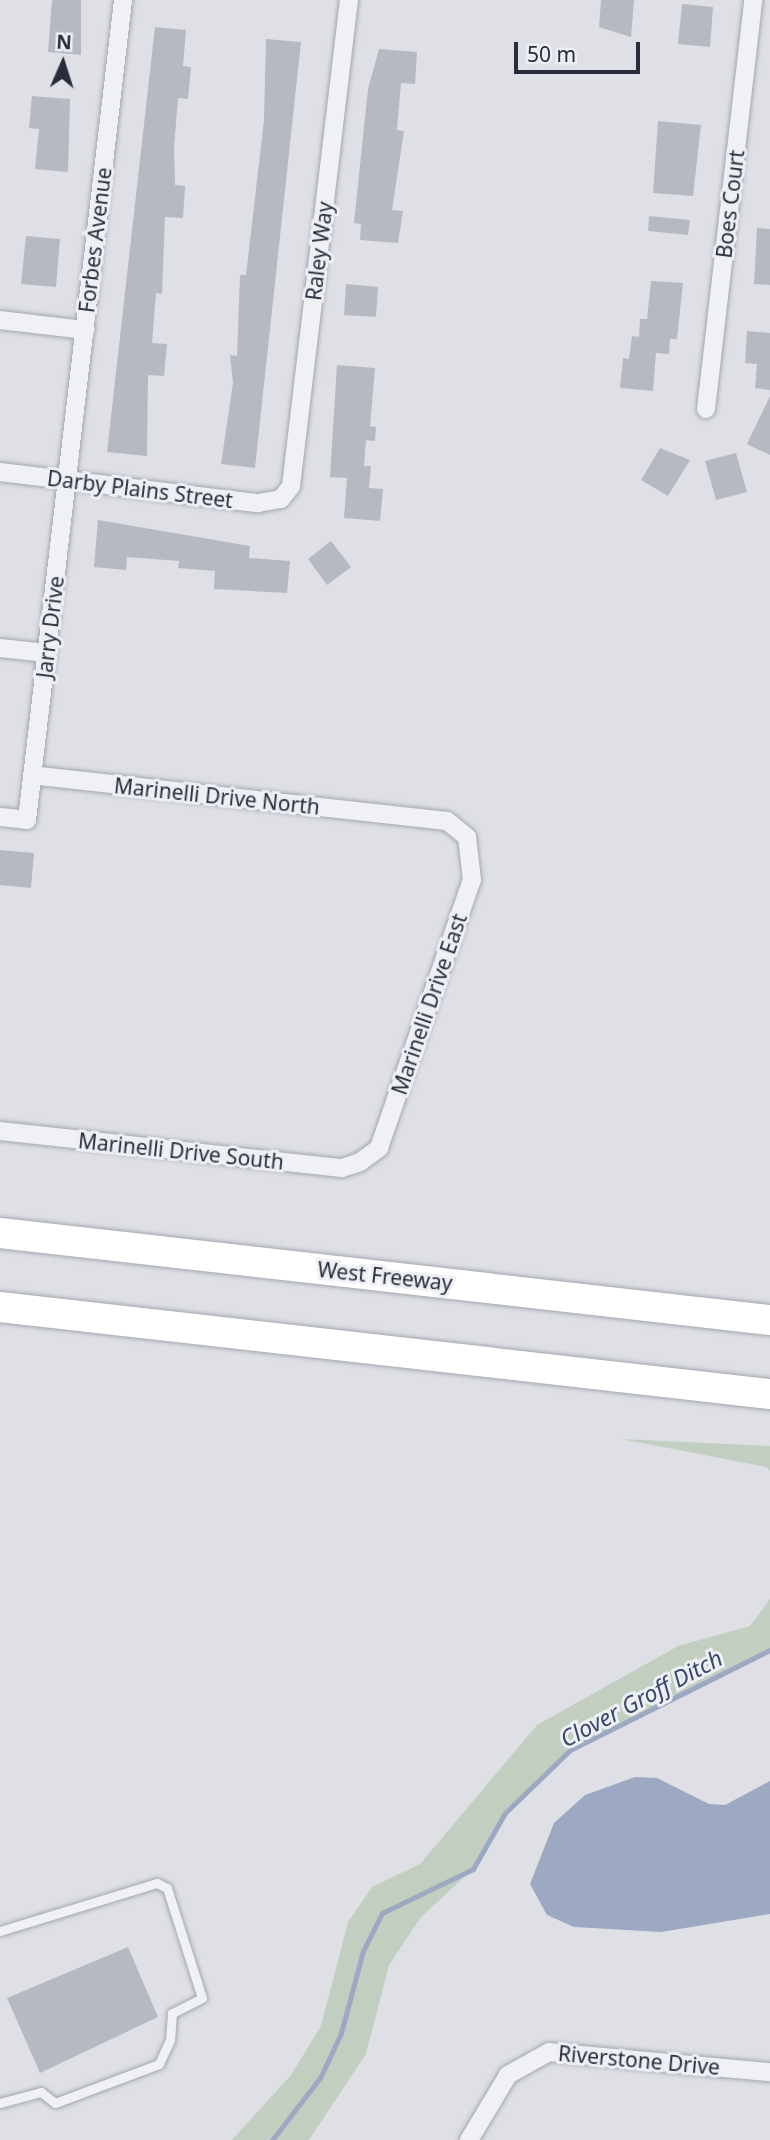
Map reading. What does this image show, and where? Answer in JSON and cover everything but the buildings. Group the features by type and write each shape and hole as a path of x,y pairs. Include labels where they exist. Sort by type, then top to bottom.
{"highway":[{"name":"West Freeway","path":"0,1233 770,1320"},
{"path":"0,1307 770,1394"}],"street":[{"name":"Forbes Avenue","path":"68,480 123,0"},
{"name":"Raley Way","path":"281,499 291,486 349,0"},
{"name":"Boes Court","path":"706,409 753,0"},
{"path":"0,320 85,330"},
{"name":"Darby Plains Street","path":"0,472 258,503 281,499"},
{"name":"Jarry Drive","path":"33,775 68,480"},
{"path":"0,648 47,653"},
{"path":"0,817 27,820 33,775"},
{"name":"Marinelli Drive North","path":"33,775 447,821 467,837"},
{"name":"Marinelli Drive East","path":"360,1162 379,1148 472,880 467,837"},
{"name":"Marinelli Drive South","path":"0,1131 342,1168 360,1162"},
{"name":"Riverstone Drive","path":"469,2140 508,2075 549,2052 770,2072"}],"lane":[{"path":"0,1931 157,1883 167,1888 202,1998 172,2013 159,2064 55,2103 41,2092 0,2103"}],"green space":[{"path":"621,1439 770,1446 770,1471 767,1467"},
{"path":"770,1599 770,1650 570,1750 505,1813 473,1869 421,1917 389,1965 366,2054 309,2140 232,2140 291,2075 321,2026 348,1922 372,1887 420,1864 537,1725 678,1646 750,1626"}],"water":[{"path":"635,1777 657,1778 709,1804 725,1805 770,1781 770,1914 661,1932 574,1927 547,1915 530,1884 554,1823 585,1795"}],"waterway":[{"name":"Clover Groff Ditch","path":"272,2140 320,2078 341,2033 363,1951 382,1913 473,1869 505,1813 570,1750 770,1650"}]}
